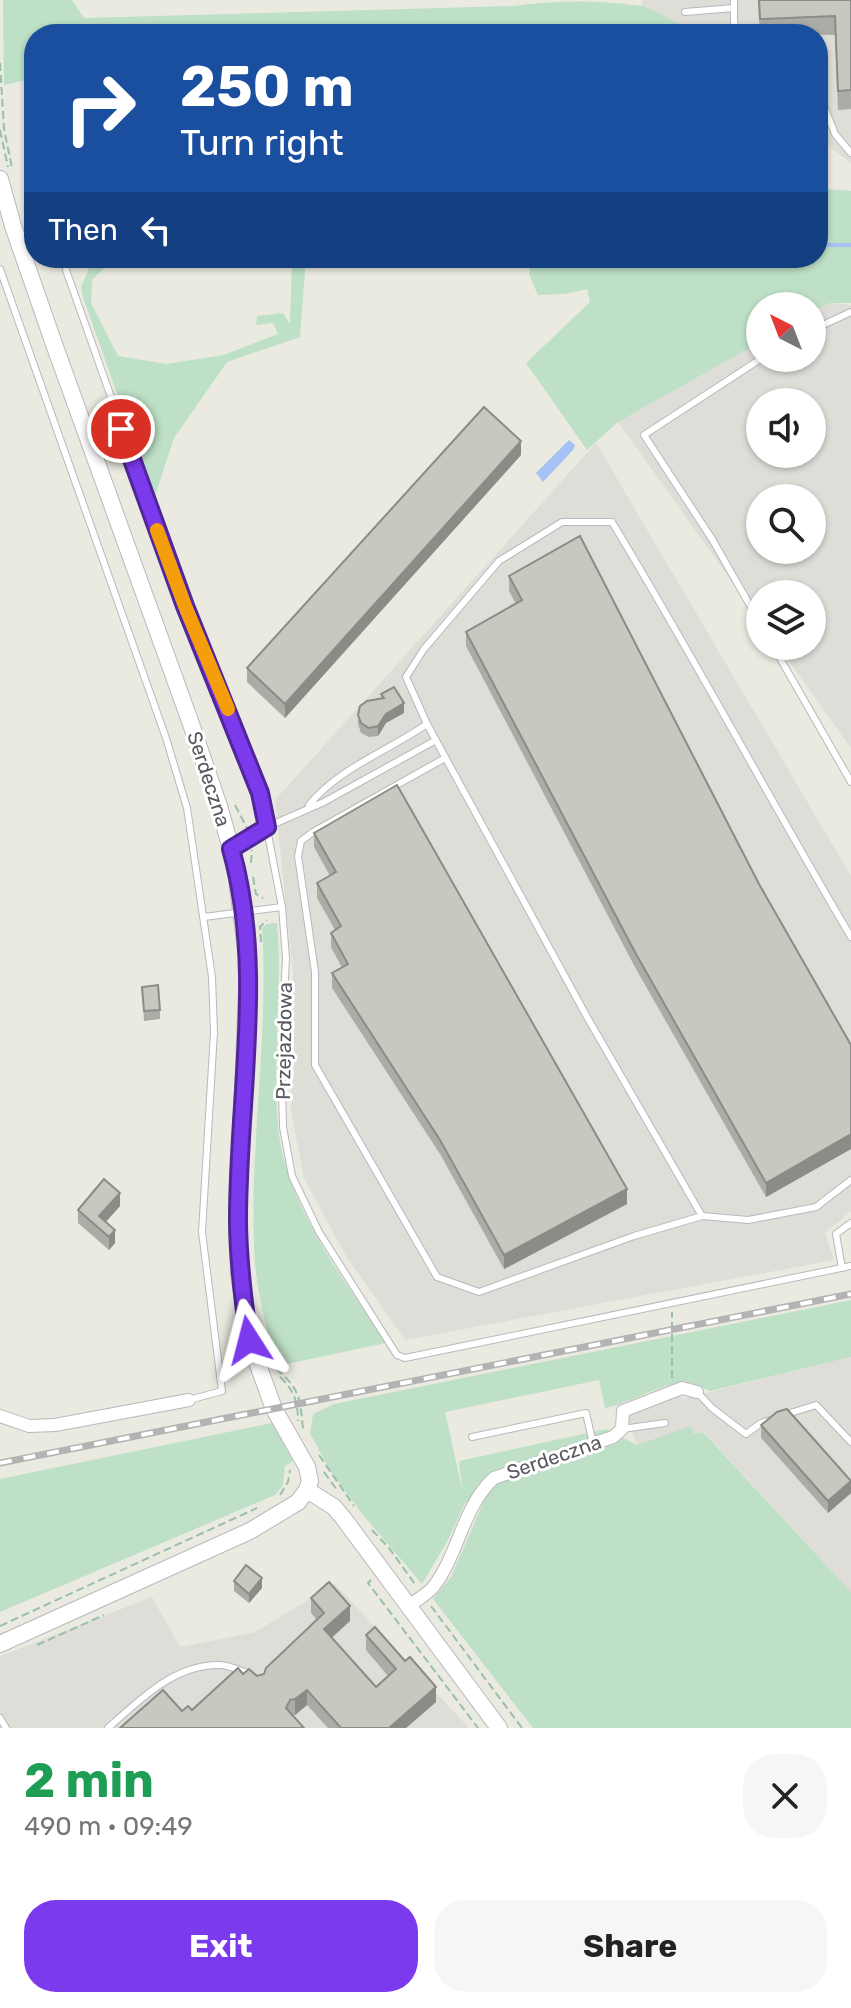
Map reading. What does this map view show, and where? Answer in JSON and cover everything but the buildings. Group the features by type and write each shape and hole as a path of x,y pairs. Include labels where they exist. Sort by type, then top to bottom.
{"street":[{"name":"Serdeczna","path":"6,174 13,226 24,257"},
{"name":"Serdeczna","path":"28,268 190,721 231,849 243,913 248,965 238,1217 239,1273 249,1340 274,1409 305,1462 310,1481 307,1490"},
{"name":"Serdeczna","path":"410,1605 432,1589 447,1567 480,1491 494,1478 613,1437 622,1429 623,1411 682,1388 697,1392"},
{"path":"0,1416 29,1426 55,1425 189,1400"},
{"path":"0,1644 250,1531 285,1512 307,1490 334,1507 499,1728"}],"lane":[{"path":"734,0 736,24"},
{"path":"685,12 734,8"},
{"path":"828,116 835,134 851,153"},
{"path":"0,269 166,738 187,808 212,977 214,1032 202,1232 222,1391 189,1400"},
{"name":"Przejazdowa","path":"66,270 185,606 260,793 282,907 286,958 281,1054 283,1127 292,1176 319,1232 397,1355 405,1358 851,1266"},
{"path":"826,324 851,312"},
{"path":"746,368 644,435 712,539 746,598"},
{"path":"702,1216 587,1017 445,758 406,677 424,649 499,561 562,522 612,522 707,682 781,820 851,937"},
{"path":"781,660 851,782"},
{"path":"307,807 318,793 368,757 401,742 427,724"},
{"path":"231,849 267,827 324,802 436,740"},
{"path":"445,758 313,832 301,841 298,856 315,972 315,1065 437,1277 479,1292 634,1236 702,1216 748,1220 816,1207 851,1180"},
{"path":"204,917 282,907"},
{"path":"842,1268 836,1234 851,1223"},
{"path":"697,1392 746,1434 761,1423 816,1405 851,1442"},
{"path":"472,1437 586,1413 593,1444"},
{"path":"622,1429 665,1423"},
{"path":"108,1728 156,1686 190,1669 221,1664 250,1674 260,1685"},
{"path":"0,1718 6,1728"}],"path":[{"path":"0,63 6,174"},
{"path":"672,1303 672,1392"},
{"path":"277,1498 288,1482 289,1471 305,1462"},
{"path":"0,1626 264,1506"}],"shaded area":[{"path":"642,0 851,0 851,163 828,146 828,24 677,24 642,7"},
{"path":"826,305 851,305 851,748 788,660 826,660 826,580 746,580 746,601 618,422 746,350 746,372 826,372"},
{"path":"596,443 851,876 851,1211 825,1233 834,1260 405,1340 346,1256 304,1178 291,1111 293,974 275,800"},
{"path":"851,1357 851,1592 704,1432 694,1434 691,1426 637,1445 626,1414 680,1395 682,1399"},
{"path":"335,1584 469,1728 0,1728 0,1656 152,1597 180,1647 255,1632"}],"green space":[{"path":"3,0 72,0 84,18 594,2 641,6 680,24 24,24 24,80 4,85"},
{"path":"828,189 851,191 851,303 826,305 826,292 746,292 746,350 618,422 587,450 526,363 590,302 587,289 538,295 529,274 530,268 828,268"},
{"path":"105,268 92,280 91,303 118,356 166,364 224,355 278,334 273,323 256,325 257,316 283,313 290,324 292,268 305,268 300,337 227,362 174,438 154,499 83,297 81,287 89,269"},
{"path":"277,923 276,1100 283,1155 292,1184 318,1240 386,1343 277,1366 256,1277 253,1206 263,1008 262,928"},
{"path":"851,1300 851,1357 710,1391 692,1383 673,1384 605,1408 599,1380 445,1412 462,1489 459,1461 606,1429 637,1445 691,1426 694,1434 703,1432 851,1592 851,1728 533,1728 433,1599 451,1577 488,1492 465,1503 422,1584 363,1515 329,1469 310,1433 313,1414 334,1404"},
{"path":"272,1423 293,1461 285,1466 283,1485 275,1495 0,1612 0,1479"}],"water":[{"path":"569,440 575,445 573,450 543,482 536,473"}],"waterway":[{"path":"828,245 851,245"}],"railway":[{"path":"0,1463 851,1294"}],"slow traffic":[{"path":"157,530 228,709"}],"route":[{"path":"121,429 185,606 260,793 267,827 231,849 243,913 248,965 238,1217 239,1273 249,1340"}]}
